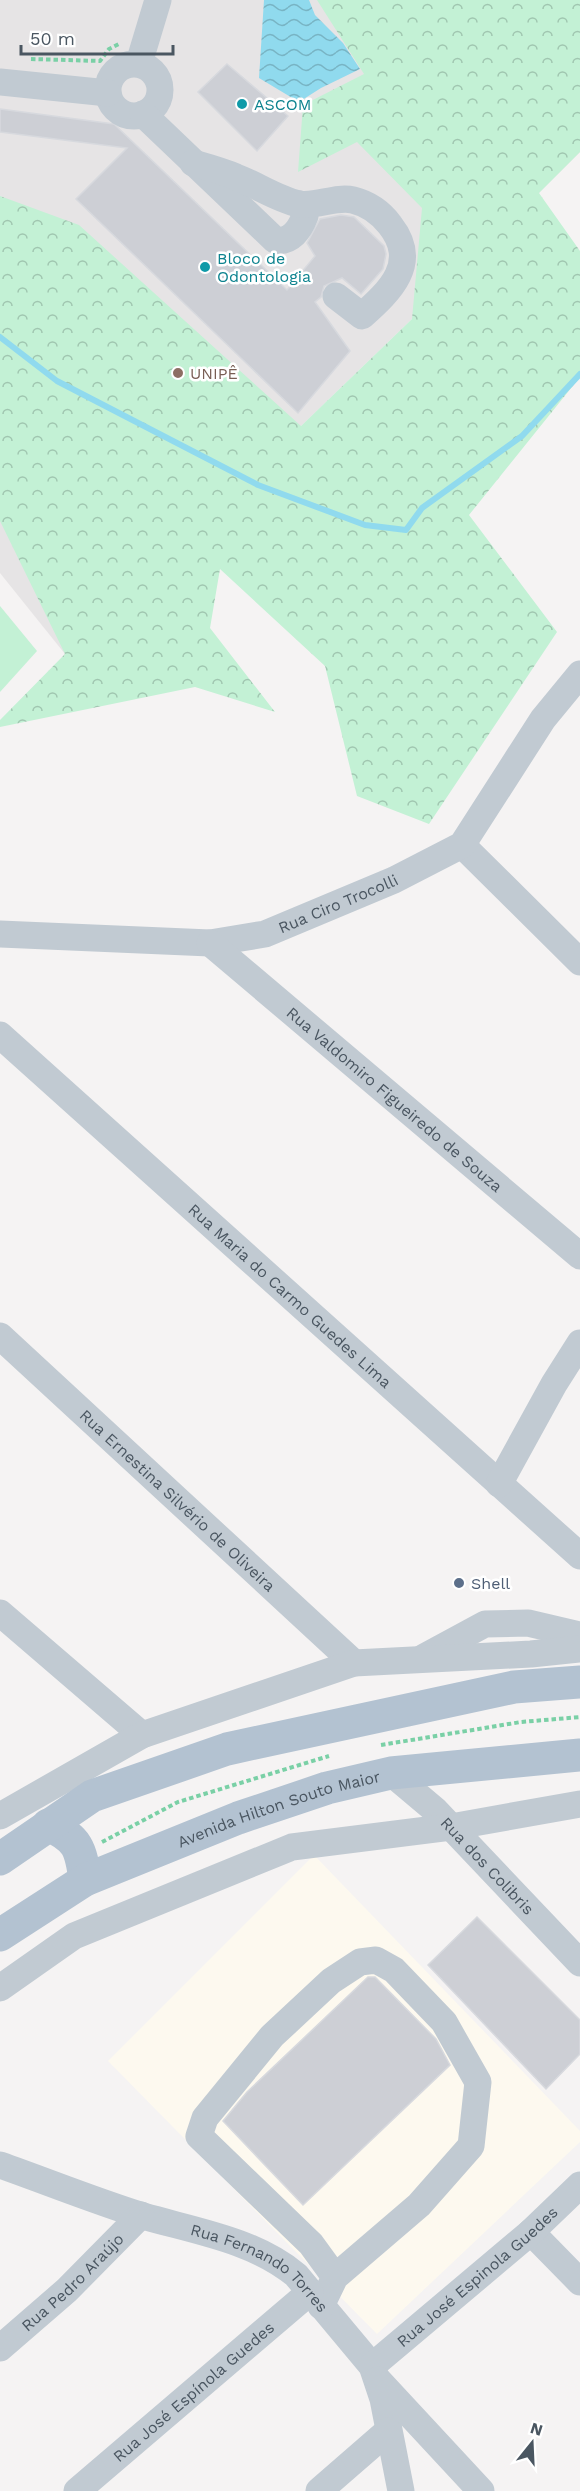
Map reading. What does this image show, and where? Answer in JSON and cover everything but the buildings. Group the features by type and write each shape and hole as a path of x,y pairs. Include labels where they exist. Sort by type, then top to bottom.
{"main road":[{"path":"0,1859 92,1796 227,1749 356,1719 514,1687 580,1682"},
{"name":"Avenida Hilton Souto Maior","path":"0,1935 85,1880 238,1818 327,1788 392,1773 580,1755"},
{"path":"48,1825 72,1838 82,1860 85,1880"}],"street":[{"path":"139,63 158,0"},
{"path":"139,63 154,72 160,88 156,104 143,114 124,114 111,101 108,93 113,74 129,64 139,63"},
{"path":"0,82 108,93"},
{"path":"143,114 275,240 286,241 294,235 305,216 300,204"},
{"path":"193,163 236,177 300,204 351,200 369,205 384,217 399,236 402,249 400,272 394,283 369,323 336,296"},
{"path":"580,674 543,718 462,845 580,962"},
{"name":"Rua Ciro Trocolli","path":"0,934 210,943 265,934 332,908 462,845"},
{"name":"Rua Valdomiro Figueiredo de Souza","path":"210,943 580,1256"},
{"name":"Rua Maria do Carmo Guedes Lima","path":"0,1035 580,1556"},
{"name":"Rua Ernestina Silvério de Oliveira","path":"0,1336 354,1663"},
{"path":"499,1484 554,1384 580,1343"},
{"path":"0,1613 142,1735"},
{"path":"418,1660 485,1624 528,1623 580,1635"},
{"path":"0,1816 142,1735 354,1663 580,1649"},
{"name":"Rua dos Colibris","path":"392,1773 451,1827 580,1963"},
{"path":"0,1988 74,1936 292,1847 451,1827 580,1804"},
{"path":"315,2299 335,2277 419,2205 471,2146 478,2082 444,2022 394,1970 376,1960 360,1962 331,1981 272,2036 205,2118 199,2136 311,2244 335,2277"},
{"name":"Rua Fernando Torres","path":"0,2165 141,2215 260,2252 282,2263 296,2275 374,2373 401,2491"},
{"name":"Rua José Espinola Guedes","path":"374,2373 580,2185"},
{"name":"Rua Pedro Araújo","path":"0,2348 67,2290 141,2215"},
{"path":"531,2232 580,2282"},
{"name":"Rua José Espínola Guedes","path":"77,2491 315,2299"},
{"path":"374,2373 481,2491"},
{"path":"319,2491 388,2431"}],"path":[{"path":"22,59 100,61 109,49 127,39"}],"shaded area":[{"name":"UNIPÊ","path":"0,0 580,0 580,152 412,319 65,654 0,573"},
{"path":"314,1855 580,2131 580,2142 377,2334 108,2061"}],"green space":[{"path":"317,0 580,0 580,152 539,193 580,251 580,377 469,515 557,632 429,824 357,796 325,666 220,569 210,628 275,712 195,687 0,727 0,720 65,654 0,521 0,196 79,225 301,426 412,319 422,208 357,142 298,172 303,105 364,74"},
{"path":"0,606 37,651 0,692"}],"water":[{"path":"264,0 309,0 315,15 343,43 360,69 321,88 299,102 259,78"}],"waterway":[{"path":"0,337 57,381 258,485 365,525 406,530 422,508 522,436 580,374"}],"place":[{"name":"ASCOM","path":"242,104"},
{"name":"Bloco de Odontologia","path":"205,267"},
{"name":"UNIPÊ","path":"178,373"},
{"name":"Shell","path":"459,1583"}]}
